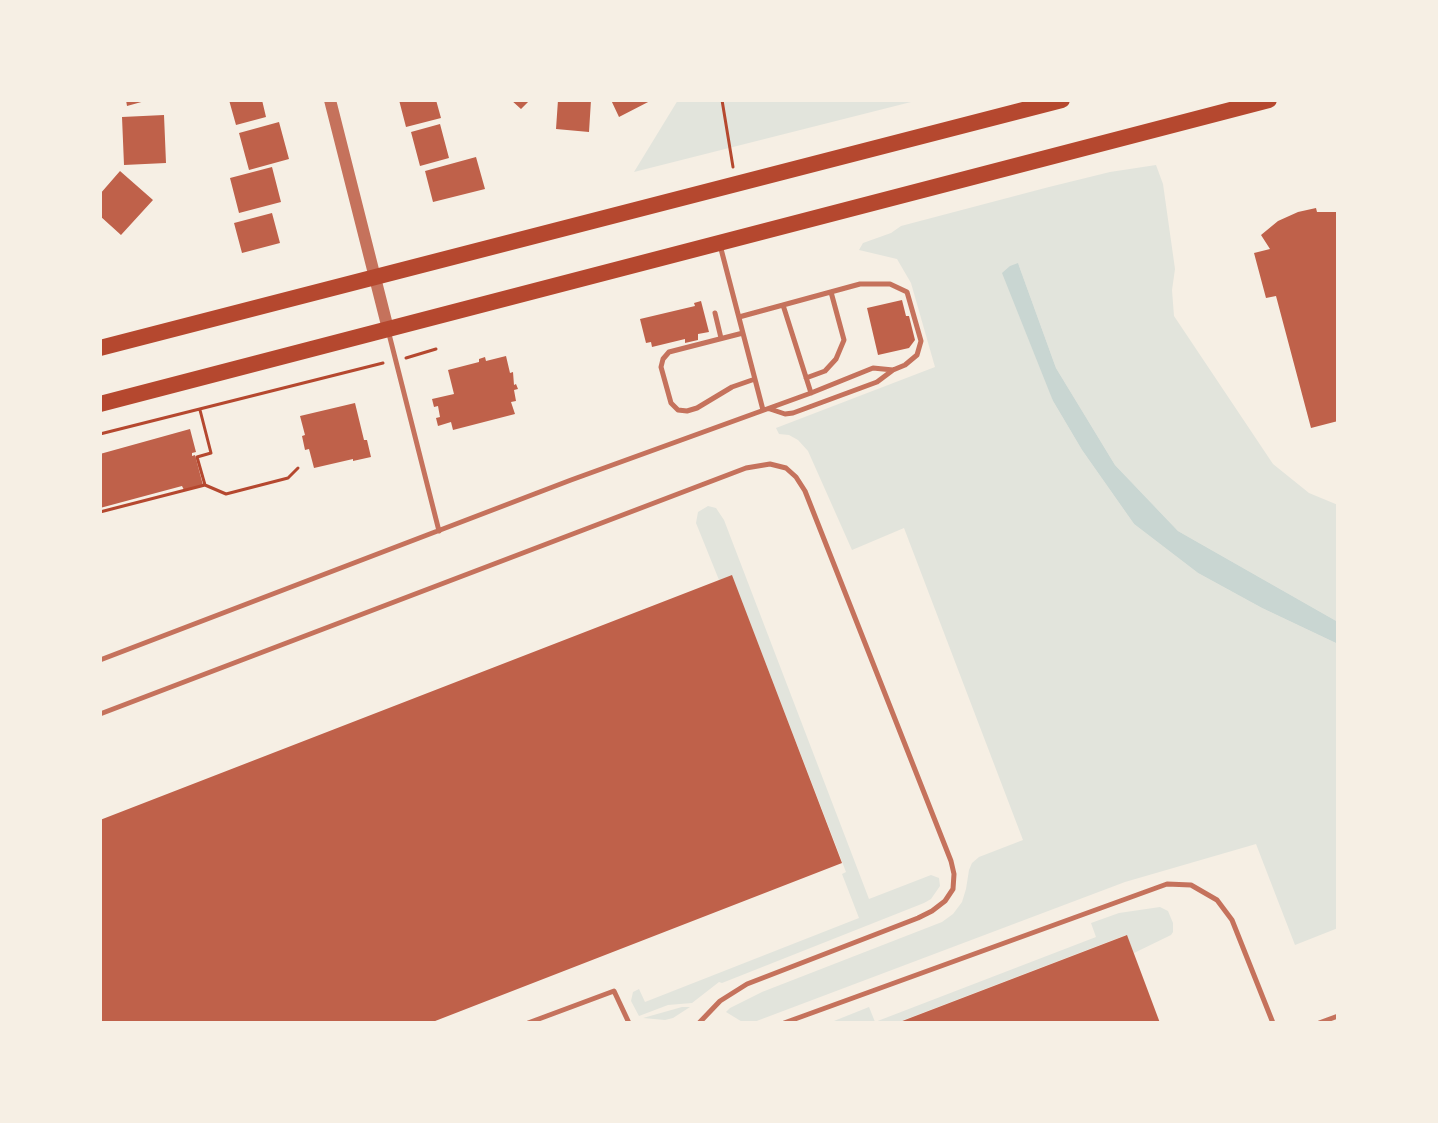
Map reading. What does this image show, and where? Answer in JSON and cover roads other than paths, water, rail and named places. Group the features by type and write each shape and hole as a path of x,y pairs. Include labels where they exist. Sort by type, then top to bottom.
{"main road":[{"path":"100,348 1062,100"},
{"path":"100,404 1269,100"}],"street":[{"path":"330,100 388,329"}],"lane":[{"path":"719,243 755,379 766,409"},
{"path":"739,317 860,284 890,284 907,292 921,341 917,355 905,365 877,382 793,413 766,409"},
{"path":"806,378 825,371 836,359 844,340 831,292"},
{"path":"783,305 811,393"},
{"path":"715,313 721,338"},
{"path":"388,329 439,531"},
{"path":"743,333 669,352 661,367 671,403 678,410 697,408 732,387 755,379"},
{"path":"100,660 873,368 893,370"},
{"path":"100,714 746,468 770,464 786,468 805,491 817,520 951,861 953,889 945,901 918,918 747,984 720,1001 699,1023"},
{"path":"784,1023 1167,884 1191,885 1217,900 1232,920 1273,1023"},
{"path":"528,1023 614,991 629,1023"},
{"path":"1319,1023 1338,1016"}]}
